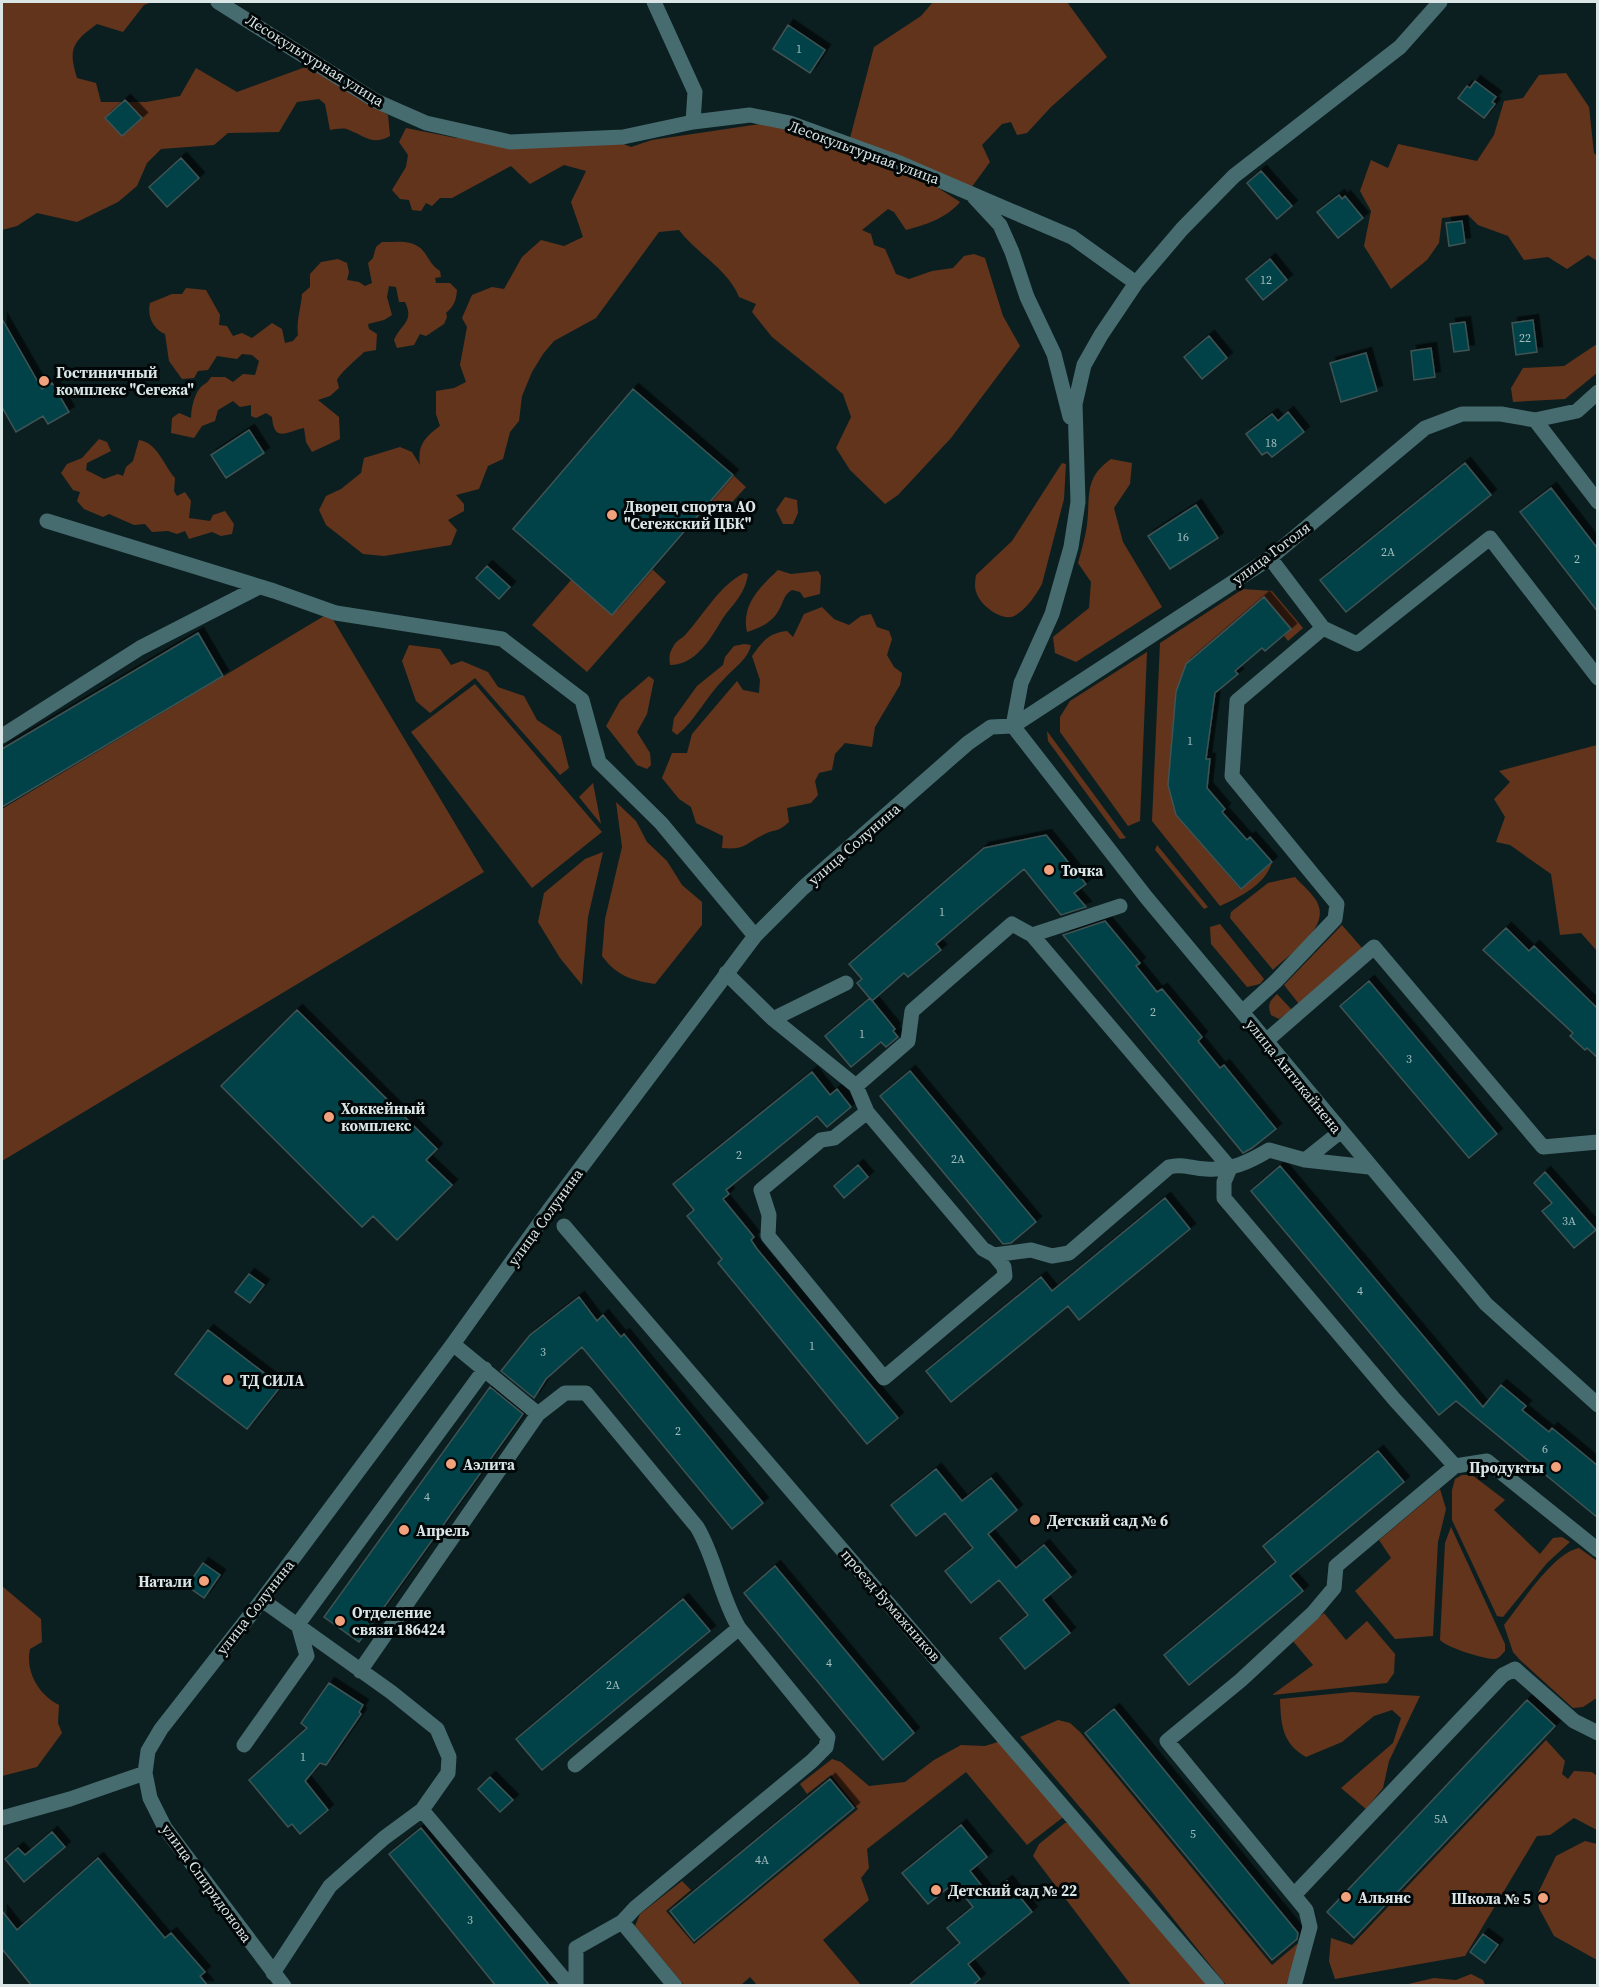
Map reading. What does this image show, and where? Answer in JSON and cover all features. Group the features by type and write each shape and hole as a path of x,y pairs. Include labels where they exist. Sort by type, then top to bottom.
{"street":[{"name":"Лесокультурная улица","path":"218,2 376,100 426,123 510,142 623,137 693,122 750,116 790,123 970,192 1072,237 1136,283"},
{"path":"654,2 694,92 693,122"},
{"name":"Лесокультурная улица","path":"1013,726 1021,683 1052,614 1071,547 1078,502 1075,404 1084,365 1101,335 1136,283 1182,229 1234,176 1400,47 1440,2"},
{"name":"Лесокультурная улица","path":"970,192 1000,225 1012,252 1027,297 1054,354 1075,441"},
{"path":"1598,392 1577,411 1535,420 1598,502"},
{"name":"улица Гоголя","path":"1013,726 1270,558 1425,429 1462,414 1501,414 1535,420"},
{"path":"47,521 336,613 502,639 582,700 598,762 660,824 755,936"},
{"path":"1270,558 1323,628 1357,644 1490,538 1598,678"},
{"path":"2,736 140,648 259,587"},
{"path":"1242,1012 1275,982 1335,919 1337,904 1329,892 1232,776 1237,700 1323,628"},
{"name":"улица Солунина","path":"146,1773 148,1752 161,1729 262,1600 453,1344 549,1210 755,936 803,888 968,743 992,727 1013,726"},
{"name":"улица Антикайнена","path":"1013,726 1146,897 1369,1167 1486,1304 1598,1406"},
{"path":"1032,935 1120,906"},
{"path":"856,1086 908,1041 912,1011 1012,924 1032,935 1230,1168"},
{"path":"1266,1041 1374,947 1543,1147 1598,1142"},
{"path":"726,973 772,1019 856,1086 867,1112 983,1248 994,1255 1004,1267 1005,1276 884,1378 768,1236 769,1215 760,1190 821,1140 834,1138 867,1112"},
{"path":"772,1019 846,983"},
{"path":"1305,1160 1340,1132"},
{"path":"994,1255 1031,1250 1052,1256 1069,1254 1169,1167 1178,1165 1205,1170 1230,1168 1269,1150 1305,1160 1369,1167"},
{"path":"1230,1168 1224,1182 1224,1198 1455,1466"},
{"name":"проезд Бумажников","path":"564,1226 1217,1986"},
{"path":"453,1344 538,1414"},
{"path":"298,1624 485,1369"},
{"path":"360,1671 538,1414 565,1393 586,1393 697,1527 707,1543 727,1607 739,1628 828,1737 826,1747 635,1908 622,1922 576,1948 576,1986"},
{"path":"1294,1986 1310,1927 1306,1910 1167,1741 1241,1680 1313,1613 1334,1588 1336,1566 1455,1466 1487,1461 1598,1550"},
{"path":"262,1600 391,1692 436,1729 449,1757 447,1773 422,1810 384,1838 330,1886 273,1973"},
{"path":"244,1745 308,1656 298,1624"},
{"path":"575,1765 739,1628"},
{"path":"1295,1894 1503,1675 1515,1670 1574,1721 1598,1733"},
{"path":"2,1818 70,1799 146,1773"},
{"name":"улица Спиридонова","path":"146,1773 150,1798 165,1828 284,1986"},
{"path":"422,1810 570,1986"},
{"path":"622,1922 675,1986"}],"shaded area":[{"path":"2,2 152,2 144,5 123,32 97,24 77,41 73,60 77,78 96,83 101,102 146,102 180,96 196,68 237,92 311,65 388,115 390,136 373,140 347,129 330,130 325,104 319,99 297,102 279,132 228,133 214,145 161,149 147,163 137,186 118,202 77,222 37,213 17,226 2,230"},
{"path":"933,2 1067,2 1107,57 1051,107 1027,133 1017,135 1011,122 1002,124 982,145 990,162 971,188 850,138 874,47 921,16"},
{"path":"1566,73 1589,107 1594,153 1597,156 1597,261 1588,255 1567,269 1548,257 1524,260 1508,236 1478,225 1468,215 1442,218 1439,243 1427,260 1391,289 1364,246 1371,211 1360,191 1371,160 1388,168 1398,144 1477,161 1494,135 1504,101 1523,98 1539,75"},
{"path":"760,124 777,124 935,186 960,202 942,217 906,230 894,212 888,209 862,230 871,234 874,245 885,249 896,274 909,279 932,271 953,268 964,256 974,254 985,258 1003,316 1020,346 951,438 898,495 885,504 850,470 836,448 851,417 843,394 772,337 752,312 756,304 739,297 728,278 679,230 659,232 596,318 554,341 543,354 522,396 519,421 510,432 503,459 488,466 479,489 456,495 464,504 464,511 448,520 457,530 451,545 384,556 363,554 326,525 319,510 326,496 341,489 361,473 364,458 400,447 412,452 420,465 419,458 423,442 440,426 436,414 436,391 454,388 466,382 460,365 467,327 462,318 472,295 492,287 504,289 522,257 541,240 564,246 583,237 571,202 586,171 564,165 530,184 511,166 452,198 440,198 432,206 426,203 421,211 412,210 409,200 400,199 392,190 406,167 408,155 399,142 406,128 456,138 613,140 631,147 652,140"},
{"path":"382,242 405,242 416,245 440,271 441,277 435,278 436,283 450,283 457,290 456,297 453,306 446,313 444,324 426,336 420,334 414,345 397,348 394,340 406,323 408,309 405,302 399,302 396,287 389,286 387,297 392,315 384,320 368,324 369,329 377,334 376,350 364,352 339,377 337,380 339,388 330,396 318,400 339,417 340,439 312,452 306,442 304,428 279,433 273,425 272,417 266,413 256,418 251,416 251,405 240,407 233,401 218,410 215,421 202,426 194,438 171,433 172,418 179,413 191,418 196,394 211,377 225,377 233,382 243,374 255,375 259,361 252,355 242,354 237,359 217,356 208,370 198,371 194,378 182,379 169,361 165,334 152,322 149,313 150,303 172,294 182,294 186,288 206,290 220,315 219,325 227,326 233,336 242,333 252,338 272,323 282,329 285,343 293,341 298,335 302,294 310,287 310,274 321,262 338,259 347,263 349,272 347,280 359,282 365,286 372,283 368,263 373,258 376,247"},
{"path":"1597,344 1597,373 1565,399 1513,402 1511,388 1523,368 1564,366"},
{"path":"99,439 107,442 111,451 87,463 86,470 104,479 118,474 123,476 126,467 133,461 139,440 146,442 156,450 175,478 174,491 177,496 185,492 191,501 189,518 210,521 213,515 225,511 234,524 232,534 221,536 212,532 189,539 185,531 177,534 168,531 152,532 145,524 134,525 109,514 103,517 84,509 77,501 80,492 73,490 61,473 67,464 82,458"},
{"path":"1111,459 1132,463 1130,484 1114,508 1123,542 1162,607 1076,662 1055,653 1053,637 1089,608 1091,582 1078,563 1088,520 1091,483 1095,475"},
{"path":"1062,463 1066,464 1064,499 1042,584 1023,610 1014,616 997,614 979,598 975,587 976,575 1012,541"},
{"path":"733,475 746,487 723,512 710,501"},
{"path":"785,497 797,500 798,513 793,524 783,524 776,510"},
{"path":"652,569 666,582 587,672 532,625 572,579 612,614"},
{"path":"778,570 791,574 818,571 821,576 820,594 804,598 800,592 792,590 786,595 778,612 771,620 747,632 749,605 759,590"},
{"path":"744,573 748,574 742,593 708,642 688,660 670,665 670,653 676,643 719,593"},
{"path":"1243,589 1272,591 1303,628 1288,641 1284,636 1291,629 1264,598 1186,664 1176,815 1240,889 1272,862 1269,870 1258,883 1244,894 1220,906 1152,821 1160,643"},
{"path":"822,607 834,619 849,625 861,616 871,614 877,627 889,631 892,639 887,655 894,667 902,673 900,685 875,727 872,747 845,743 835,754 832,770 819,773 815,781 818,795 811,803 787,808 789,822 781,828 744,846 722,848 723,836 696,823 691,807 679,799 662,778 672,753 687,753 692,734 737,681 743,690 759,693 760,680 752,656 762,642 775,634 787,631 793,637 804,614"},
{"path":"329,613 484,872 2,1161 2,809"},
{"path":"409,645 440,649 451,665 462,661 488,672 498,687 524,696 537,720 561,736 569,768 560,775 475,678 430,713 416,701 402,661"},
{"path":"751,645 744,659 677,735 672,731 674,718 697,686 723,665 725,657 734,646"},
{"path":"1147,652 1140,821 1128,826 1060,732 1060,717 1070,701"},
{"path":"649,676 654,680 647,714 637,732 650,753 651,765 647,769 637,765 606,726 620,701"},
{"path":"475,684 602,832 532,888 411,732"},
{"path":"1047,731 1126,838 1120,839 1048,741"},
{"path":"1598,745 1597,951 1581,933 1560,935 1551,874 1510,845 1496,842 1505,817 1494,799 1510,782 1499,771"},
{"path":"593,783 601,824 579,797"},
{"path":"616,802 636,821 647,842 667,861 682,885 702,902 702,925 655,984 639,981 619,973 602,956 605,919 622,847"},
{"path":"1157,845 1208,907 1204,909 1155,850"},
{"path":"603,852 588,917 582,985 560,958 538,922 544,893 585,859"},
{"path":"1295,877 1315,899 1320,916 1311,934 1273,970 1230,918 1231,912 1268,883"},
{"path":"1220,924 1264,979 1260,984 1247,987 1211,944 1210,927"},
{"path":"1342,925 1362,948 1299,1004 1284,985"},
{"path":"1277,994 1292,1010 1279,1019 1271,1015 1269,1008"},
{"path":"1462,1475 1472,1475 1505,1500 1494,1510 1540,1554 1553,1538 1562,1537 1570,1542 1547,1563 1503,1617 1497,1616 1452,1520 1452,1490 1455,1479"},
{"path":"1440,1489 1446,1509 1438,1542 1433,1636 1395,1639 1355,1591 1391,1558 1379,1540"},
{"path":"1451,1527 1505,1644 1505,1651 1496,1659 1465,1652 1440,1640 1445,1543"},
{"path":"1579,1548 1597,1561 1598,1697 1583,1707 1573,1708 1513,1652 1504,1625 1548,1569 1569,1552"},
{"path":"2,1586 41,1619 42,1642 30,1649 30,1666 40,1689 59,1705 58,1723 62,1733 37,1767 2,1776"},
{"path":"1324,1613 1346,1640 1367,1621 1395,1654 1394,1673 1387,1683 1272,1695 1313,1665 1292,1640"},
{"path":"1352,1692 1420,1696 1389,1761 1383,1788 1366,1809 1341,1788 1393,1743 1401,1718 1392,1710 1374,1716 1342,1742 1306,1757 1298,1752 1287,1739 1281,1717 1280,1699"},
{"path":"1058,1720 1070,1723 1080,1732 1272,1965 1302,1940 1286,1985 1226,1985 1148,1887 1020,1737"},
{"path":"1546,1740 1565,1761 1562,1774 1568,1779 1574,1771 1592,1772 1597,1776 1597,1830 1574,1818 1550,1835 1537,1836 1465,1956 1335,1979 1329,1961 1331,1938 1352,1945"},
{"path":"1001,1741 1066,1815 1027,1845 966,1772 867,1849 869,1868 861,1878 869,1900 823,1940 861,1985 757,1985 750,1977 741,1985 684,1985 635,1926 640,1914 682,1881 691,1890 666,1911 694,1944 858,1809 831,1775 807,1794 800,1784 832,1759 841,1762 869,1786 905,1782 934,1760 961,1745 985,1746"},
{"path":"1065,1823 1071,1823 1209,1985 1131,1985 1033,1856 1039,1844"},
{"path":"1585,1841 1597,1844 1597,1960 1554,1936 1539,1908 1538,1893 1556,1856"},
{"path":"1471,1974 1483,1980 1485,1985 1404,1985 1434,1978 1456,1980"}],"building":[{"path":"788,25 825,50 810,73 773,49"},
{"path":"1475,81 1496,97 1492,102 1495,104 1484,118 1458,98 1467,86 1470,88"},
{"path":"125,100 142,118 122,136 105,118"},
{"path":"181,158 199,178 167,207 149,187"},
{"path":"1261,171 1292,206 1277,219 1247,183"},
{"path":"1339,195 1342,199 1345,196 1363,218 1338,238 1317,212"},
{"path":"1462,221 1465,243 1449,246 1446,223"},
{"path":"1270,259 1287,280 1263,300 1246,279"},
{"name":"Гостиничный комплекс \"Сегежа\"","path":"2,319 42,389 52,383 69,412 48,424 43,416 16,432 2,407"},
{"path":"1533,320 1537,352 1516,355 1512,323"},
{"path":"1465,322 1469,350 1454,352 1450,324"},
{"path":"1209,336 1227,358 1202,379 1184,357"},
{"path":"1431,348 1435,377 1414,380 1411,351"},
{"path":"1366,353 1377,391 1341,402 1330,363"},
{"name":"Дворец спорта АО \"Сегежский ЦБК\"","path":"633,389 733,475 612,615 513,529"},
{"path":"1288,412 1304,432 1272,457 1267,452 1262,455 1246,434 1272,414 1278,421"},
{"path":"249,430 264,453 226,478 211,455"},
{"path":"1465,463 1491,495 1346,612 1320,580"},
{"path":"1551,488 1598,549 1598,612 1520,512"},
{"path":"1196,505 1218,538 1170,569 1148,536"},
{"path":"487,566 510,587 499,599 476,578"},
{"path":"1264,597 1291,629 1265,651 1262,648 1235,671 1238,674 1215,693 1206,759 1210,759 1207,788 1225,809 1222,812 1247,840 1250,837 1272,862 1241,889 1176,815 1168,785 1176,692 1186,664"},
{"path":"198,633 223,676 2,807 2,749"},
{"path":"1046,835 1086,884 1074,893 1086,907 1061,915 1024,869 936,944 941,950 908,977 904,973 872,1001 857,983 862,979 849,964 984,848"},
{"path":"1105,921 1140,963 1136,966 1157,992 1162,989 1202,1037 1198,1041 1220,1068 1224,1065 1276,1129 1252,1148 1243,1153 1063,935"},
{"path":"1506,928 1529,951 1534,946 1598,1009 1598,1058 1570,1036 1573,1033 1483,950"},
{"path":"1369,981 1497,1134 1469,1158 1340,1006"},
{"path":"870,998 895,1029 893,1031 898,1037 886,1047 881,1042 851,1067 825,1036"},
{"name":"Хоккейный комплекс","path":"297,1010 437,1149 426,1160 452,1185 397,1240 373,1216 362,1227 221,1086"},
{"path":"910,1071 1036,1222 1011,1243 1003,1244 880,1096"},
{"path":"812,1072 830,1095 837,1089 851,1107 827,1127 817,1116 726,1190 729,1194 723,1199 754,1237 751,1240 757,1249 898,1418 867,1444 718,1263 722,1259 687,1216 694,1210 673,1184"},
{"path":"858,1165 868,1177 844,1198 834,1186"},
{"path":"1280,1166 1483,1407 1501,1385 1526,1406 1522,1410 1549,1432 1552,1428 1598,1466 1598,1518 1456,1401 1439,1415 1251,1191"},
{"path":"1545,1172 1596,1230 1574,1248 1542,1211 1552,1203 1534,1183"},
{"path":"1165,1198 1190,1229 1079,1320 1068,1306 951,1402 926,1371 1041,1277 1052,1291"},
{"path":"249,1274 264,1285 250,1303 235,1292"},
{"path":"579,1297 597,1321 603,1315 621,1337 624,1334 763,1503 732,1529 582,1347 546,1379 534,1398 501,1371 530,1335"},
{"name":"ТД СИЛА","path":"208,1330 281,1386 247,1429 175,1374"},
{"path":"490,1387 523,1414 359,1642 324,1617"},
{"path":"1378,1451 1404,1482 1290,1576 1303,1591 1189,1685 1164,1655 1276,1562 1263,1546"},
{"path":"936,1469 962,1501 991,1478 1017,1510 988,1534 1016,1568 1044,1545 1071,1577 1043,1600 1070,1633 1025,1669 1000,1638 1028,1615 999,1580 971,1603 945,1571 973,1548 945,1513 916,1536 891,1505"},
{"name":"Натали","path":"203,1563 220,1575 204,1598 187,1586"},
{"path":"775,1566 914,1733 883,1760 744,1593"},
{"path":"683,1599 710,1631 542,1770 516,1739"},
{"path":"329,1683 363,1705 359,1712 361,1714 326,1765 320,1763 305,1781 328,1810 300,1834 292,1824 288,1827 249,1780 307,1728 301,1723"},
{"path":"1527,1700 1555,1726 1354,1938 1327,1912"},
{"path":"1114,1709 1298,1933 1297,1939 1272,1960 1085,1733"},
{"path":"490,1777 513,1800 500,1812 478,1789"},
{"path":"830,1779 854,1808 694,1941 670,1911"},
{"path":"961,1825 987,1857 970,1871 989,1895 1007,1881 1032,1912 968,1964 980,1979 972,1986 908,1986 960,1943 947,1928 973,1907 954,1883 928,1904 902,1873"},
{"path":"421,1828 550,1986 496,1986 389,1854"},
{"path":"52,1832 65,1847 24,1882 5,1859 18,1848 25,1855"},
{"path":"98,1858 165,1938 171,1933 205,1972 200,1976 208,1986 32,1986 2,1949 2,1911 17,1930"},
{"path":"1483,1934 1498,1945 1485,1963 1470,1952"}],"place":[{"name":"Гостиничный комплекс \"Сегежа\"","path":"44,381"},
{"name":"Дворец спорта АО \"Сегежский ЦБК\"","path":"612,515"},
{"name":"Точка","path":"1049,870"},
{"name":"Хоккейный комплекс","path":"329,1117"},
{"name":"ТД СИЛА","path":"228,1380"},
{"name":"Аэлита","path":"451,1464"},
{"name":"Продукты","path":"1556,1467"},
{"name":"Детский сад № 6","path":"1035,1520"},
{"name":"Апрель","path":"404,1530"},
{"name":"Натали","path":"204,1581"},
{"name":"Отделение связи 186424","path":"340,1621"},
{"name":"Детский сад № 22","path":"936,1890"},
{"name":"Альянс","path":"1346,1897"},
{"name":"Школа № 5","path":"1543,1898"}]}
